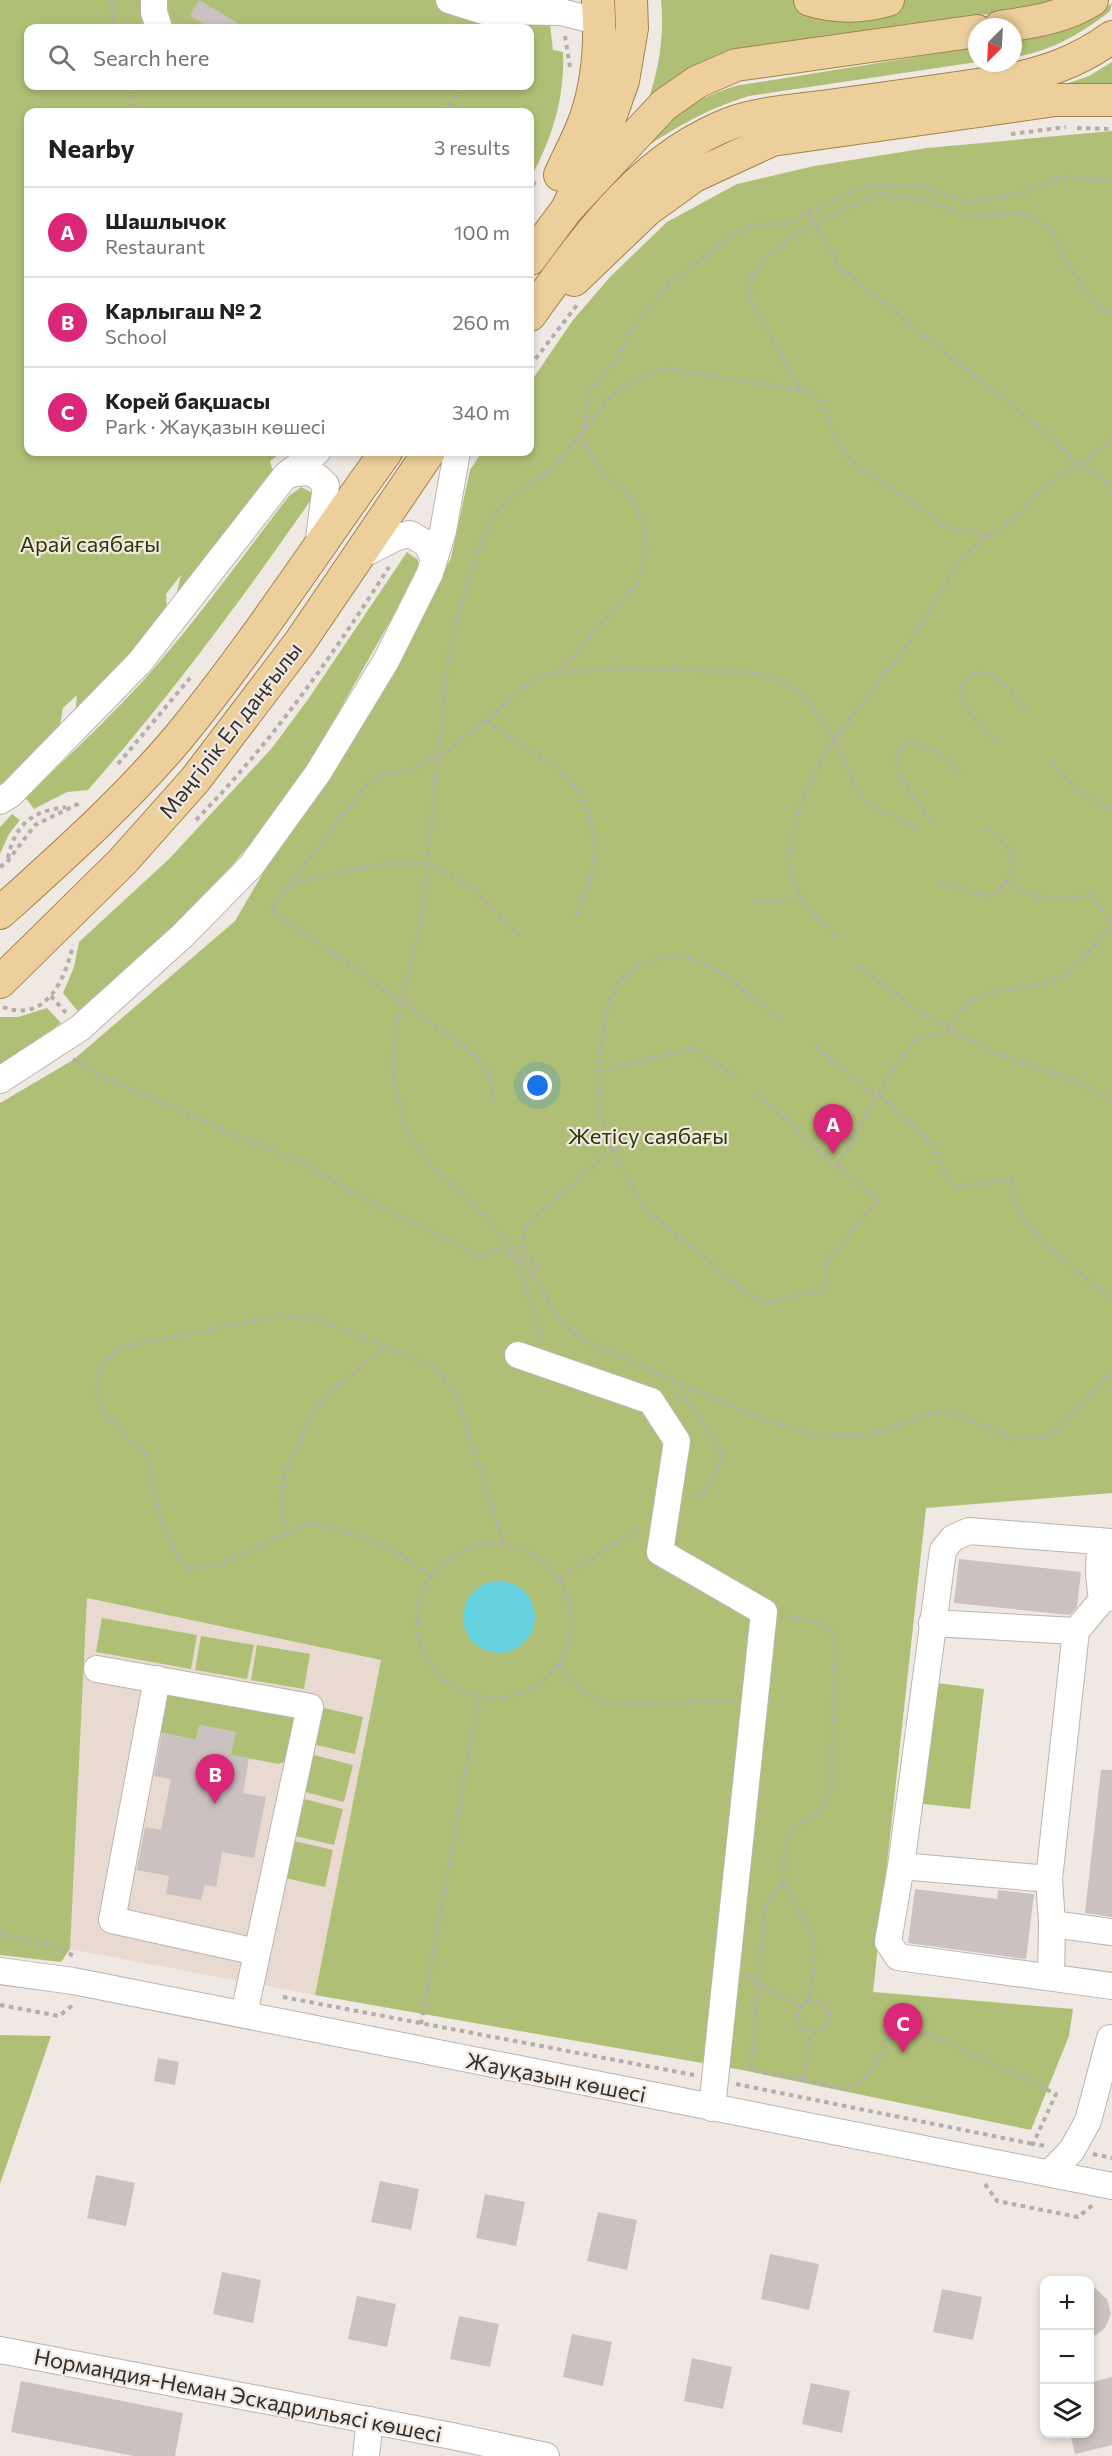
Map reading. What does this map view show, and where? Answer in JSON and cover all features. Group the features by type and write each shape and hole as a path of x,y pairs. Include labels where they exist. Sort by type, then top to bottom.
{"main road":[{"path":"567,209 607,126 623,81 632,28 631,0"},
{"path":"810,0 834,7 853,7 888,0"},
{"path":"1022,23 1058,16 1092,0"},
{"path":"534,228 585,120 595,77 599,11"},
{"path":"534,254 567,209 664,105 707,78 736,65 968,31"},
{"path":"534,310 603,218 630,190 660,164 697,140 735,122 774,114 1040,74 1066,65 1093,51 1112,37"},
{"path":"534,318 647,210 694,176 771,140 1055,100 1112,100"},
{"name":"Мәңгілік Ел даңғылы","path":"0,913 120,803 177,739 239,660 383,456"},
{"name":"Мәңгілік Ел даңғылы","path":"0,982 122,862 195,780 300,642 426,456"}],"street":[{"path":"154,0 154,12 158,24"},
{"path":"449,0 484,11 599,11"},
{"path":"0,801 11,794 140,662 286,475 312,456"},
{"path":"0,1080 80,1028 182,936 251,866 318,773 380,671 430,573 442,531 456,456"},
{"path":"286,475 304,471 317,475 326,485 317,549"},
{"path":"356,558 397,537 410,534 428,544 434,560"},
{"path":"518,1354 651,1401 677,1441 660,1552 764,1612 711,2108"},
{"path":"1051,1977 1052,1924 1049,1880 1076,1631 1107,1599 1099,1575 1106,1541 969,1531 953,1538 943,1550 901,1866 888,1942 898,1957 1112,1986"},
{"path":"932,1623 1076,1631"},
{"path":"97,1669 310,1707 246,2003"},
{"path":"157,1679 112,1920 257,1952"},
{"path":"901,1866 1049,1880"},
{"path":"1052,1924 1112,1932"},
{"name":"Жауқазын көшесі","path":"0,1971 246,2003 417,2049 1112,2186"},
{"path":"1050,2173 1072,2150 1088,2121 1110,2038"},
{"name":"Нормандия-Неман Эскадрильясі көшесі","path":"0,2349 546,2456"},
{"path":"366,2456 370,2420"}],"path":[{"path":"112,0 114,24"},
{"path":"561,12 571,73"},
{"path":"128,90 135,108"},
{"path":"446,108 458,90"},
{"path":"1009,135 1067,127 1112,129"},
{"path":"534,184 538,174"},
{"path":"558,673 637,584 647,551 644,523 628,493 601,472 582,440 589,391 619,357 633,327 670,281 750,226 788,223 862,186 921,186 968,203 1024,192 1059,177 1112,181"},
{"path":"800,389 750,300 752,275 765,259 797,233 880,194 923,200 964,214 1026,214 1050,227 1066,261 1093,302 1112,314"},
{"path":"808,213 838,267 1053,439 1078,465 1112,487"},
{"path":"534,361 584,298"},
{"path":"989,535 947,528 852,463 838,443 821,402 811,392 668,369 652,372 611,396 556,465 497,510 483,537 460,607 448,660 422,924 401,1002 393,1050 393,1071 403,1123 418,1148 440,1175 485,1215 526,1266 560,1320 583,1340 734,1408 814,1435 866,1436 939,1411 963,1417 1015,1438 1044,1437 1058,1429 1078,1410 1112,1371"},
{"path":"836,935 796,889 789,862 793,834 804,800 819,766 835,740 915,633 933,603 968,555 989,535 998,532 1061,472 1078,465 1112,439"},
{"path":"494,1102 489,1071 472,1052 270,909 366,786 385,774 409,771 454,746 529,683 545,674 609,669 733,671 765,675 788,684 806,698 820,715 835,740 856,789 865,801 920,829"},
{"path":"995,740 968,711 962,699 962,687 968,678 976,673 989,674 1005,686 1026,710"},
{"path":"115,767 191,677"},
{"path":"486,720 565,776 578,790 596,840 591,880 574,920"},
{"path":"931,820 907,786 896,764 898,752 908,742 922,744 940,753 957,769 962,779"},
{"path":"1052,761 1072,786 1088,799 1112,810"},
{"path":"0,867 7,862 35,825 81,802 87,796"},
{"path":"7,862 11,842 31,816 44,809 71,806"},
{"path":"941,882 980,895 997,894 1012,868 1012,854 1003,840 982,827"},
{"path":"290,884 388,863 436,868 474,891 519,935"},
{"path":"950,1030 955,1015 975,998 999,988 1034,987 1064,975 1112,924 1091,896 1057,900 1038,898 1005,883"},
{"path":"752,901 804,900"},
{"path":"0,1006 21,1012 38,1007 51,996 62,980 75,936"},
{"path":"756,1093 879,1199 827,1262 824,1290 768,1302 750,1296 644,1208 618,1164 600,1113 600,1054 608,1003 621,979 637,967 662,957 686,956 724,974 781,1020"},
{"path":"857,966 950,1030 978,1045 1074,1080 1112,1102"},
{"path":"838,1166 878,1094 916,1038 950,1030"},
{"path":"815,1046 872,1093 878,1094 932,1143 950,1183"},
{"path":"600,1071 693,1048 736,1077"},
{"path":"72,1058 97,1075 304,1164 362,1197 481,1257 504,1246"},
{"path":"539,1269 522,1248 527,1225 613,1148"},
{"path":"957,1186 1011,1180 1017,1206 1028,1223 1043,1240 1112,1299"},
{"path":"430,1577 421,1569 373,1540 310,1522 219,1565 188,1568 177,1555 160,1520 147,1456 107,1418 96,1394 101,1367 119,1348 282,1315 319,1319 436,1368 456,1395 504,1544"},
{"path":"286,1533 281,1502 284,1478 310,1417 332,1390 386,1347"},
{"path":"559,1578 709,1488"},
{"path":"504,1544 524,1549 537,1556 559,1578 566,1591 572,1621 566,1650 558,1664 537,1685 523,1692 501,1697 479,1696 464,1692 445,1680 429,1663 422,1650 416,1620 422,1590 439,1565 464,1549 479,1545 504,1544"},
{"path":"764,1612 817,1622 833,1632 835,1651 831,1790 821,1812 793,1828 784,1852 783,1882 806,1923 816,1947 809,2001"},
{"path":"558,1664 581,1690 611,1705 755,1701"},
{"path":"417,2049 479,1696"},
{"path":"783,1882 765,1906 751,2070 846,2088 862,2081 880,2057 898,2019 1056,2094"},
{"path":"0,1934 51,1945 83,1961"},
{"path":"758,1982 800,2007"},
{"path":"809,2001 824,2004 829,2018 821,2030 806,2031 798,2023 797,2012 809,2001"},
{"path":"246,2003 422,2022 1033,2144"},
{"path":"0,2005 59,2016 74,2004"},
{"path":"804,2080 811,2032"}],"shaded area":[{"path":"87,1598 381,1660 315,1995 70,1949"}],"green space":[{"name":"Арай саябағы","path":"0,0 547,0 553,50 563,52 562,86 556,118 534,171 534,108 24,108 24,456 277,456 270,461 274,474 176,595 181,575 166,594 167,613 135,652 75,715 77,695 63,708 59,732 0,786"},
{"path":"661,0 1054,0 1028,8 724,53 679,74 662,88 645,109 654,83 659,56 662,28"},
{"path":"1112,3 1110,11 1088,27 1064,41 1022,56 1022,39 1065,28"},
{"path":"968,48 968,63 749,96 732,101 676,128 635,154 691,105 735,86"},
{"path":"1112,62 1112,93 1025,98 1089,76"},
{"name":"Жетісу саябағы","path":"1112,131 1112,1493 926,1508 873,1992 1073,2009 1069,2036 1031,2130 742,2070 315,1995 381,1660 87,1598 70,1949 61,1962 0,1955 0,1103 73,1060 235,921 270,861 337,765 451,558 470,470 479,456 534,456 534,377 573,320 610,277 667,222 737,184 814,166 927,148"},
{"path":"301,487 315,494 206,645 119,754 88,790 67,792 34,809 25,797 114,712 162,660 289,496"},
{"path":"407,552 418,560 418,572 308,766 265,826 200,904 80,1014 63,993 74,967 79,942 169,859 272,748 309,698"},
{"path":"12,814 20,820 9,834 0,854 0,827"},
{"path":"47,1008 61,1023 0,1068 0,1017 18,1017"},
{"path":"102,1618 197,1635 191,1669 96,1652"},
{"path":"201,1636 254,1645 247,1679 195,1670"},
{"path":"257,1645 310,1654 304,1689 251,1680"},
{"path":"929,1682 984,1689 970,1809 915,1803"},
{"path":"164,1689 297,1719 288,1760 279,1764 231,1755 235,1732 199,1725 196,1740 154,1731"},
{"path":"324,1708 363,1717 355,1754 316,1745"},
{"path":"314,1755 353,1765 344,1802 305,1792"},
{"path":"304,1799 343,1809 334,1845 295,1836"},
{"path":"294,1841 333,1850 325,1887 285,1878"},
{"path":"0,2035 51,2036 0,2184"}],"water":[{"path":"499,1581 519,1587 529,1597 535,1617 529,1637 519,1647 499,1653 479,1647 469,1637 463,1617 469,1597 479,1587"}],"building":[{"path":"199,0 239,24 204,24 190,16"},
{"path":"959,1559 1081,1572 1077,1607 1070,1615 954,1603"},
{"path":"199,1725 236,1732 231,1755 249,1758 243,1793 266,1797 254,1858 222,1852 216,1887 205,1885 201,1900 166,1894 169,1876 137,1870 145,1827 161,1830 171,1779 154,1776 162,1733 196,1740"},
{"path":"1101,1770 1112,1770 1112,1917 1085,1913"},
{"path":"915,1889 997,1899 998,1890 1034,1894 1026,1959 908,1943"},
{"path":"158,2058 179,2062 175,2085 154,2081"},
{"path":"96,2175 135,2183 126,2226 87,2218"},
{"path":"380,2181 419,2189 411,2230 371,2222"},
{"path":"485,2194 525,2202 516,2246 476,2238"},
{"path":"598,2212 637,2220 627,2270 587,2261"},
{"path":"770,2254 819,2264 809,2310 761,2299"},
{"path":"222,2272 261,2280 253,2323 213,2314"},
{"path":"1094,2287 1107,2299 1111,2314 1105,2328 1094,2336"},
{"path":"942,2289 982,2297 973,2340 933,2332"},
{"path":"357,2296 396,2304 387,2347 348,2339"},
{"path":"459,2316 499,2324 490,2367 450,2359"},
{"path":"572,2334 612,2342 603,2386 563,2377"},
{"path":"692,2358 732,2367 723,2409 684,2401"},
{"path":"1112,2377 1112,2445 1075,2454 1071,2438 1094,2438 1094,2382"},
{"path":"21,2381 183,2413 175,2456 134,2456 11,2432"},
{"path":"811,2383 850,2391 842,2433 802,2424"}],"place":[{"name":"Шашлычок","path":"833,1154"},
{"name":"Карлыгаш № 2","path":"215,1804"},
{"name":"Корей бақшасы","path":"903,2053"}]}
